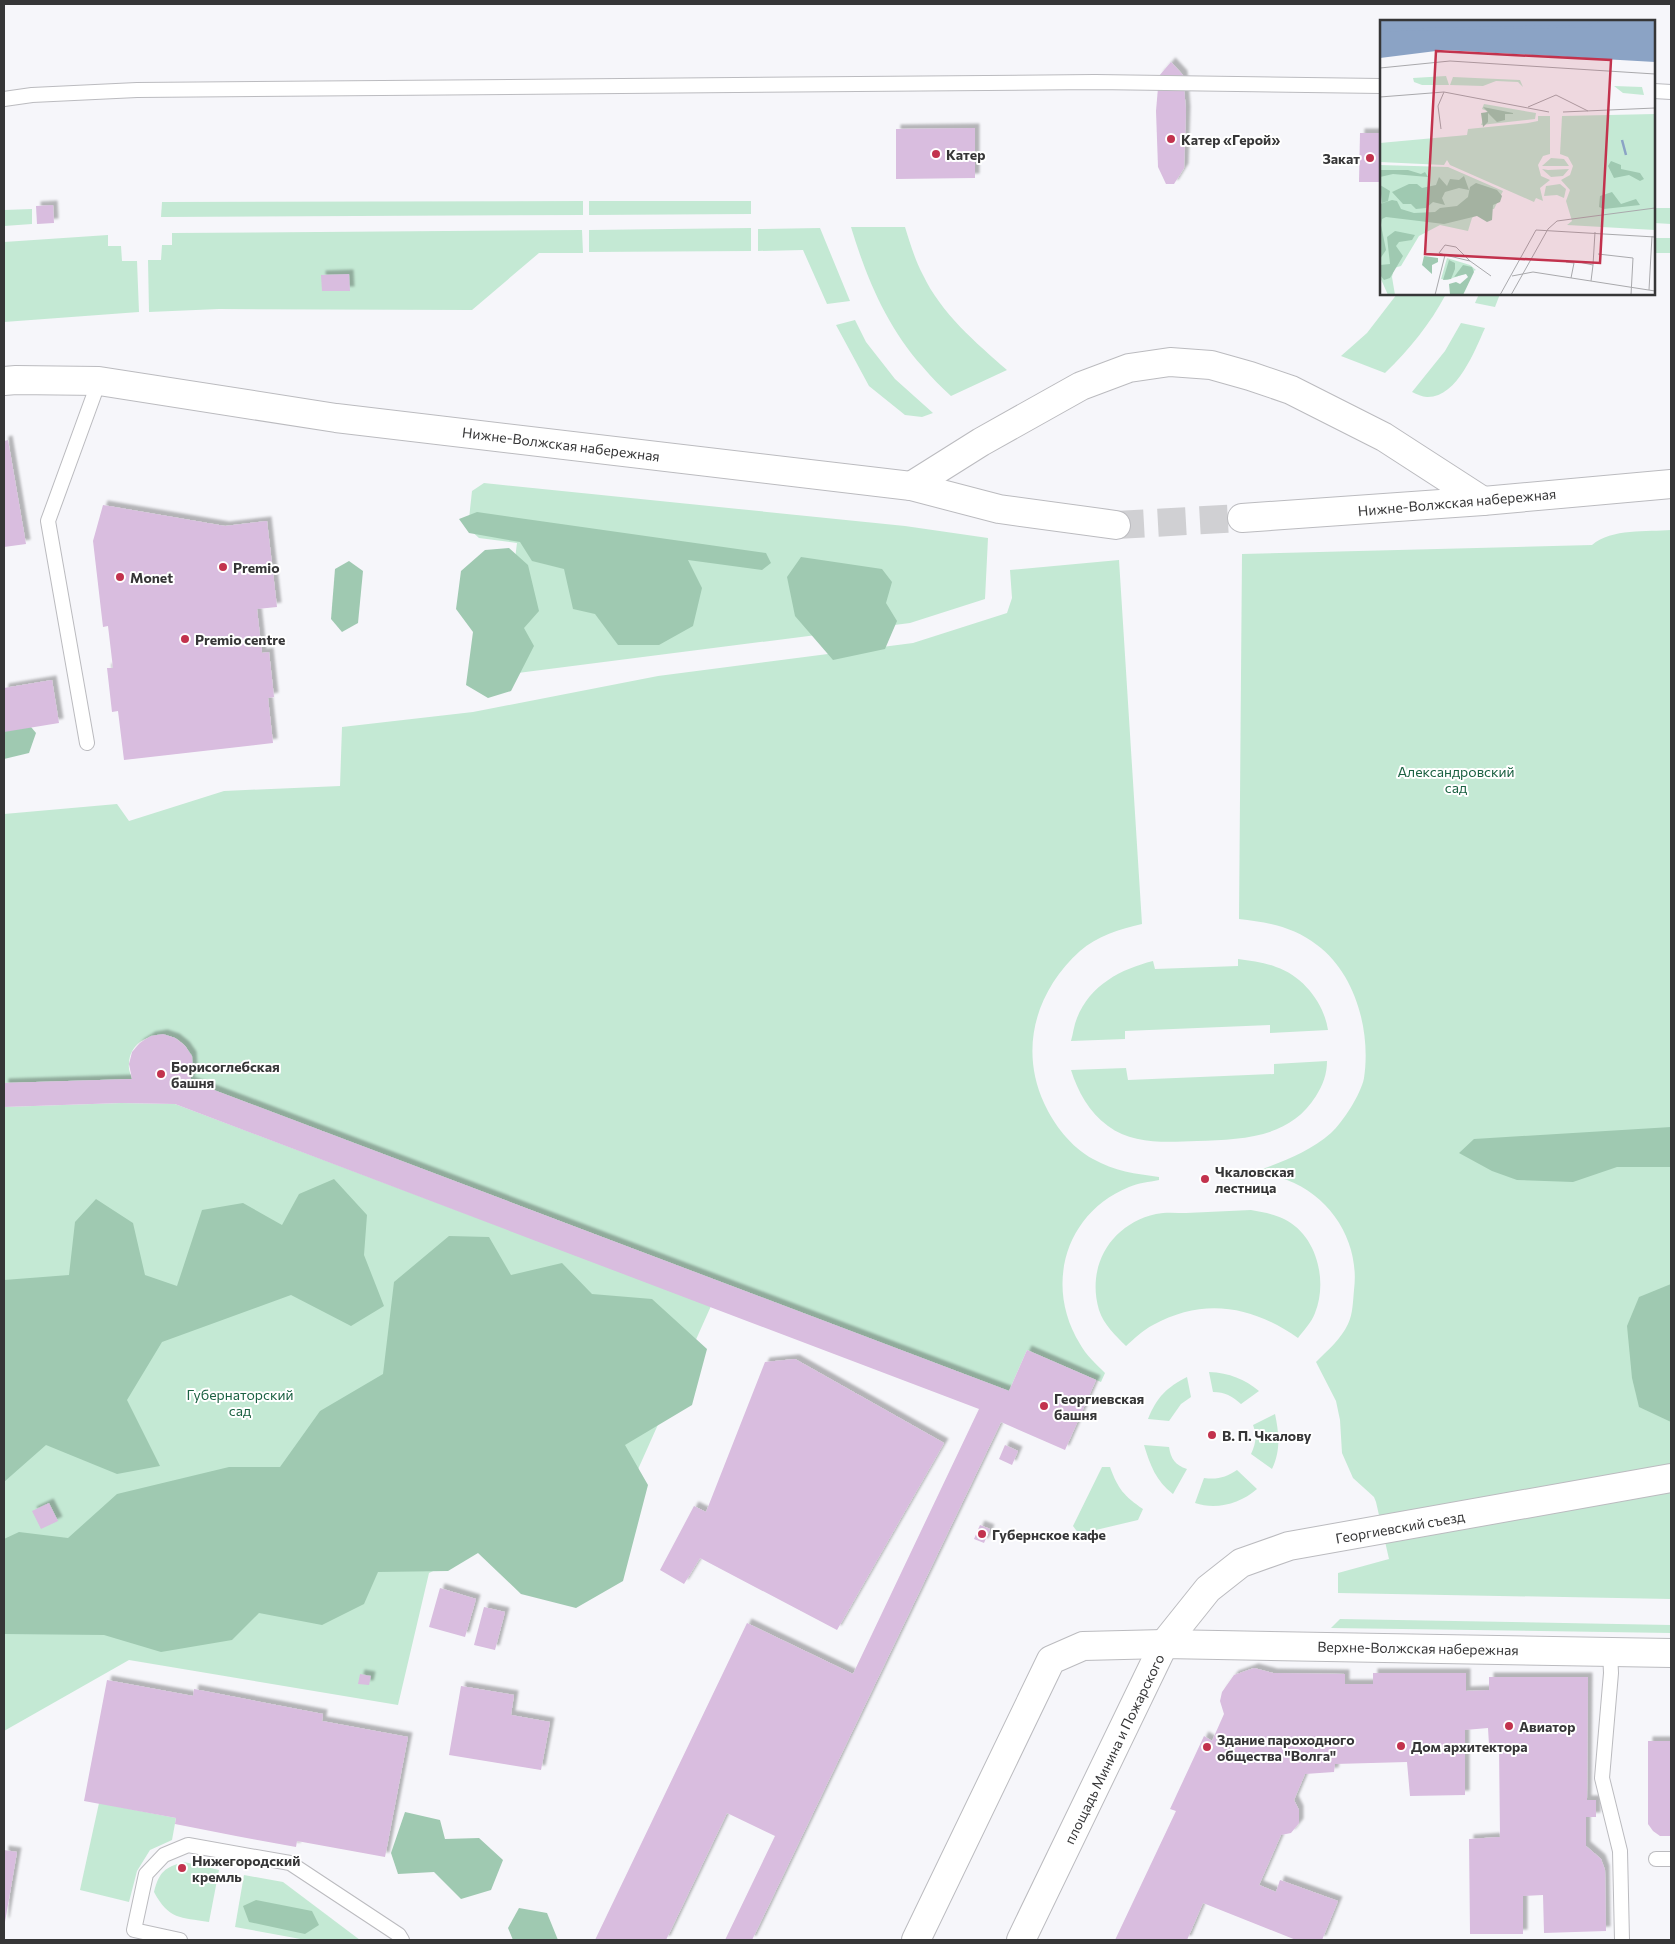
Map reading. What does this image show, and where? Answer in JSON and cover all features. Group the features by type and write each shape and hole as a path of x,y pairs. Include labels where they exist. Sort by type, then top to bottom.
{"main road":[{"path":"911,486 981,442 1081,386 1129,368 1170,362 1210,365 1291,390 1384,437 1483,501"},
{"name":"Нижне-Волжская набережная","path":"4,381 99,381 336,418 911,486 998,509 1116,525"},
{"name":"Нижне-Волжская набережная","path":"1242,518 1483,501 1671,484"},
{"name":"Георгиевский съезд","path":"1164,1644 1208,1589 1241,1563 1289,1546 1671,1478"},
{"name":"Верхне-Волжская набережная","path":"1164,1644 1671,1653"},
{"name":"площадь Минина и Пожарского","path":"916,1940 1051,1660 1083,1646 1164,1644 1021,1940"}],"lane":[{"path":"4,99 32,95 137,90 1085,82 1380,86"},
{"path":"1655,91 1671,92"},
{"path":"87,743 48,521 99,381"},
{"path":"1610,1652 1611,1672 1602,1778 1620,1851 1622,1940"},
{"path":"180,1940 134,1930 146,1874 164,1855 188,1845 290,1863 399,1935 402,1940"},
{"path":"1656,1859 1671,1859"}],"green space":[{"path":"583,201 583,215 161,217 162,202"},
{"path":"589,201 751,201 751,214 589,215"},
{"path":"1655,208 1671,208 1671,224 1655,223"},
{"path":"32,209 32,224 4,226 4,210"},
{"path":"851,227 905,227 920,269 939,302 960,327 1007,370 951,396 947,393 910,351 888,318 871,283"},
{"path":"751,228 751,251 589,252 589,230"},
{"path":"820,228 850,301 827,304 803,250 758,251 758,229"},
{"path":"582,230 583,253 539,253 472,310 219,309 149,312 148,260 161,260 162,245 172,245 172,233"},
{"path":"108,235 108,246 121,246 122,261 137,261 139,312 4,322 4,242"},
{"path":"1655,238 1671,238 1671,253 1655,253"},
{"path":"1396,295 1445,295 1419,336 1385,373 1341,356 1367,333"},
{"path":"1479,295 1500,295 1495,307 1475,303"},
{"path":"855,320 866,342 895,379 933,413 922,417 905,415 869,386 836,325"},
{"path":"1461,323 1485,328 1464,371 1447,390 1438,395 1425,397 1412,392 1445,351"},
{"path":"484,483 905,526 988,538 985,599 910,623 471,679 511,590 517,543 479,538 468,528 472,491"},
{"path":"477,512 766,553 771,563 762,570 688,560 702,588 693,626 659,645 618,645 595,614 573,609 564,569 532,561 520,542 469,533 459,519"},
{"name":"Александровский сад","path":"1671,530 1671,1599 1338,1593 1338,1573 1389,1559 1376,1502 1374,1497 1353,1478 1342,1453 1340,1420 1336,1401 1316,1362 1330,1349 1350,1320 1353,1307 1355,1272 1352,1255 1340,1224 1330,1210 1317,1198 1287,1180 1257,1174 1257,1171 1305,1151 1323,1140 1336,1128 1351,1107 1362,1085 1366,1060 1365,1042 1358,1005 1342,972 1331,957 1308,939 1290,930 1270,924 1239,919 1242,554 1592,545 1619,533"},
{"path":"509,548 528,565 539,611 524,628 534,646 511,691 488,698 466,685 473,632 456,609 461,571 485,550"},
{"path":"801,557 882,569 892,582 886,603 897,621 885,649 833,660 795,616 787,577"},
{"path":"1119,560 1142,924 1101,937 1080,951 1065,967 1052,984 1043,1002 1036,1021 1033,1041 1033,1062 1044,1103 1058,1127 1070,1142 1093,1159 1109,1166 1159,1177 1159,1180 1129,1187 1107,1199 1089,1214 1076,1233 1067,1253 1063,1276 1063,1299 1069,1322 1082,1348 1105,1373 1101,1382 1027,1350 1009,1391 190,1081 192,1062 187,1048 178,1039 166,1035 153,1036 141,1041 133,1051 129,1066 132,1079 4,1083 4,814 117,804 129,821 224,791 340,786 342,727 473,712 658,676 913,643 1007,613 1012,598 1010,570"},
{"path":"349,561 363,571 358,623 342,632 331,619 335,569"},
{"path":"17,710 36,733 29,753 4,759 4,712"},
{"path":"1238,959 1271,965 1295,977 1311,992 1317,1001 1326,1020 1328,1030 1270,1033 1270,1025 1125,1031 1125,1039 1071,1041 1076,1021 1090,996 1118,974 1153,961 1155,969 1238,966"},
{"path":"1327,1061 1323,1084 1316,1096 1305,1110 1292,1121 1278,1129 1263,1134 1231,1139 1162,1142 1128,1136 1108,1126 1090,1108 1077,1086 1071,1070 1126,1068 1128,1080 1274,1074 1274,1064"},
{"name":"Губернаторский сад","path":"121,1103 175,1104 711,1306 635,1476 429,1573 398,1705 129,1660 4,1731 4,1107"},
{"path":"1671,1127 1671,1167 1617,1167 1573,1182 1517,1180 1492,1171 1459,1153 1474,1139"},
{"path":"334,1179 367,1215 364,1255 384,1306 351,1326 291,1295 162,1342 127,1400 160,1466 117,1474 46,1445 4,1482 4,1280 69,1275 75,1222 96,1199 133,1223 145,1275 177,1286 202,1210 243,1203 282,1225 299,1194"},
{"path":"1251,1210 1268,1213 1284,1219 1295,1226 1305,1236 1317,1260 1320,1273 1319,1300 1312,1320 1298,1338 1281,1327 1245,1312 1209,1308 1172,1316 1149,1327 1126,1346 1110,1330 1099,1310 1096,1278 1099,1263 1106,1249 1126,1227 1140,1219 1156,1214"},
{"path":"449,1236 489,1237 511,1275 562,1263 592,1294 652,1299 707,1349 692,1405 625,1445 648,1485 623,1581 576,1608 521,1594 478,1553 448,1571 378,1572 364,1604 322,1625 259,1613 232,1640 161,1652 104,1635 4,1634 4,1539 19,1532 68,1538 117,1494 229,1467 280,1467 320,1411 383,1374 394,1282"},
{"path":"1671,1284 1671,1422 1639,1407 1632,1378 1627,1326 1639,1297"},
{"path":"1209,1372 1236,1377 1259,1391 1241,1404 1228,1395 1213,1392"},
{"path":"1187,1377 1191,1397 1181,1404 1169,1421 1148,1419 1163,1394 1173,1385"},
{"path":"1275,1414 1278,1442 1277,1455 1272,1469 1251,1454 1255,1440 1253,1425"},
{"path":"1144,1445 1169,1447 1174,1461 1179,1466 1187,1469 1173,1494 1162,1484 1154,1472"},
{"path":"1102,1467 1110,1467 1122,1491 1143,1509 1138,1520 1079,1534 1073,1526"},
{"path":"1237,1470 1257,1489 1243,1498 1228,1504 1211,1506 1195,1503 1204,1478 1214,1479"},
{"path":"1340,1619 1671,1625 1671,1633 1331,1628"},
{"path":"99,1803 176,1818 172,1840 150,1850 137,1871 129,1902 80,1890"},
{"path":"405,1812 440,1820 445,1839 479,1838 503,1860 491,1890 461,1899 434,1872 398,1874 391,1853"},
{"path":"184,1862 219,1870 209,1922 176,1916 165,1908 154,1892 158,1880 167,1868"},
{"path":"244,1875 283,1882 360,1940 306,1940 235,1927"},
{"path":"256,1900 312,1911 319,1925 305,1934 249,1922 243,1906"},
{"path":"519,1908 547,1913 558,1940 513,1940 508,1928"}],"building":[{"name":"Катер «Герой»","path":"1171,62 1183,75 1186,111 1184,168 1174,184 1166,184 1158,167 1156,111 1159,76"},
{"name":"Катер","path":"975,128 975,178 896,179 896,129"},
{"name":"Закат","path":"1360,133 1380,133 1380,182 1359,182"},
{"path":"53,205 54,223 37,224 36,206"},
{"path":"349,274 350,291 322,291 321,275"},
{"path":"8,440 26,544 4,547 4,441"},
{"name":"Premio centre","path":"103,505 225,526 267,521 277,607 257,609 262,653 269,652 274,697 268,698 273,743 124,760 118,711 112,712 107,668 113,668 108,626 103,627 93,541"},
{"path":"52,680 59,723 4,732 4,688"},
{"path":"163,1034 175,1038 185,1046 192,1056 193,1069 190,1081 1009,1391 1027,1350 1096,1380 1065,1450 1001,1422 752,1940 725,1940 775,1836 727,1813 666,1940 595,1940 747,1623 853,1674 979,1409 175,1104 121,1103 4,1107 4,1083 132,1079 129,1064 132,1052 140,1043 151,1036"},
{"path":"795,1359 944,1443 837,1630 700,1558 684,1584 660,1570 694,1506 706,1512 765,1362"},
{"path":"1005,1445 1018,1451 1012,1465 999,1459"},
{"path":"49,1503 58,1521 41,1529 32,1511"},
{"path":"980,1525 990,1529 984,1543 974,1539"},
{"path":"440,1588 476,1599 465,1637 429,1627"},
{"path":"484,1607 505,1612 495,1650 474,1645"},
{"path":"1254,1668 1273,1673 1345,1674 1345,1684 1373,1684 1373,1673 1466,1673 1466,1691 1489,1690 1489,1677 1588,1677 1587,1800 1596,1800 1596,1817 1586,1817 1586,1846 1601,1859 1605,1870 1606,1931 1544,1933 1543,1895 1523,1896 1523,1934 1470,1934 1469,1839 1500,1837 1499,1745 1489,1745 1488,1728 1465,1730 1465,1795 1410,1796 1407,1762 1335,1764 1334,1772 1305,1774 1294,1800 1299,1810 1299,1823 1291,1833 1281,1835 1259,1885 1276,1892 1280,1880 1338,1901 1322,1940 1296,1940 1203,1903 1187,1940 1115,1940 1176,1811 1170,1809 1204,1736 1212,1741 1224,1714 1220,1701 1222,1692 1234,1675"},
{"path":"360,1674 371,1676 369,1685 358,1684"},
{"path":"107,1680 193,1696 194,1689 323,1714 322,1721 408,1737 385,1857 297,1841 296,1847 236,1836 175,1824 176,1818 84,1801"},
{"path":"461,1686 514,1695 511,1715 550,1722 541,1770 449,1755"},
{"path":"1648,1741 1671,1741 1671,1836 1660,1836 1648,1824"},
{"path":"4,1850 17,1852 5,1922 4,1922"}],"tunnel":[{"path":"1116,525 1242,518"}],"place":[{"name":"Катер «Герой»","path":"1171,139"},
{"name":"Катер","path":"936,154"},
{"name":"Закат","path":"1370,158"},
{"name":"Premio","path":"223,567"},
{"name":"Monet","path":"120,577"},
{"name":"Premio centre","path":"185,639"},
{"name":"Борисоглебская башня","path":"161,1074"},
{"name":"Чкаловская лестница","path":"1205,1179"},
{"name":"Георгиевская башня","path":"1044,1406"},
{"name":"В. П. Чкалову","path":"1212,1435"},
{"name":"Губернское кафе","path":"982,1534"},
{"name":"Авиатор","path":"1509,1726"},
{"name":"Дом архитектора","path":"1401,1746"},
{"name":"Здание пароходного общества \"Волга\"","path":"1207,1747"},
{"name":"Нижегородский кремль","path":"182,1868"}]}
